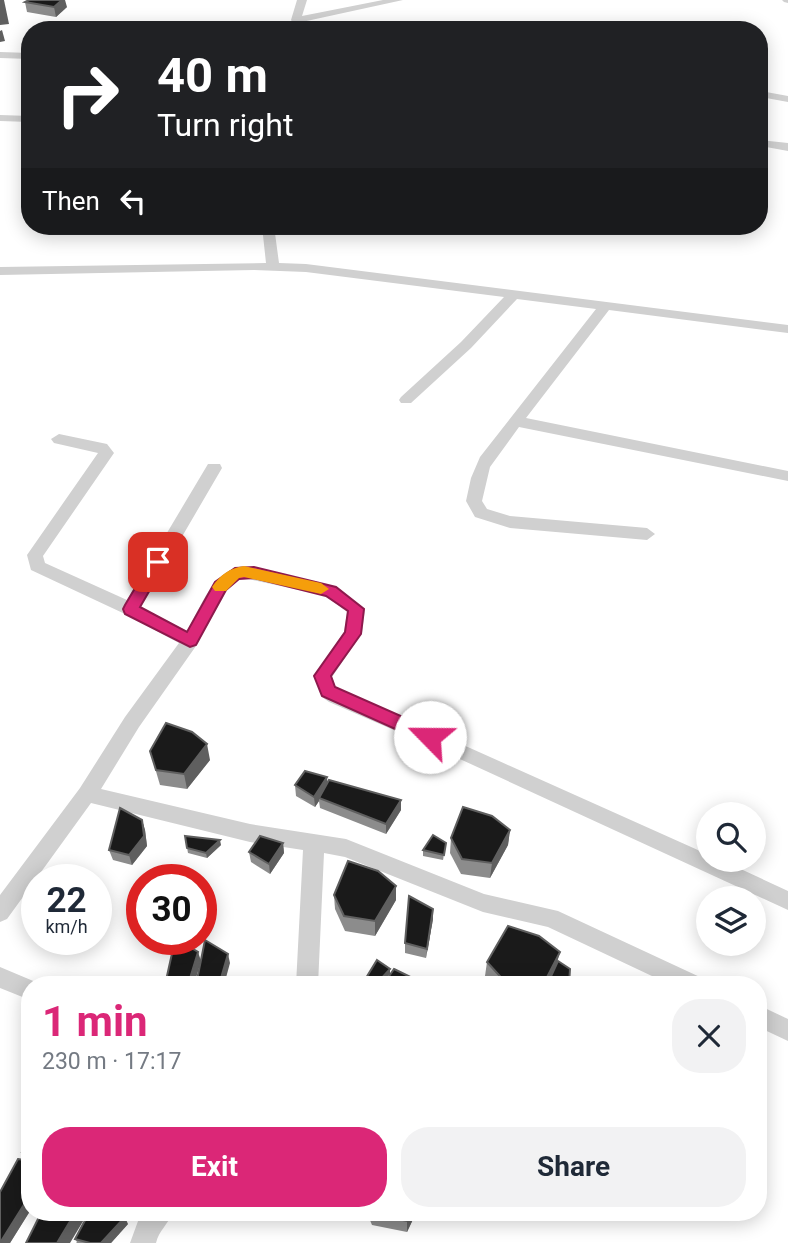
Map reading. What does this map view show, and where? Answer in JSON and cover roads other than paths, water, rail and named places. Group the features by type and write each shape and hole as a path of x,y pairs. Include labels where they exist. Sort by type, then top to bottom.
{"street":[{"path":"302,0 296,20 398,0"},
{"path":"0,55 21,56"},
{"path":"768,95 788,99"},
{"path":"0,118 21,119"},
{"path":"768,144 788,147"},
{"path":"269,235 273,267"},
{"path":"0,271 273,267 334,271 788,329"},
{"path":"407,400 466,345 514,294"},
{"path":"606,305 496,444 483,465 474,501 481,513 510,522 648,534"},
{"path":"516,421 788,476"},
{"path":"60,439 102,448 106,453 35,555 37,566 131,609 190,641"},
{"path":"131,609 214,468"},
{"path":"0,912 87,794 132,722 190,641 221,586 235,573 254,573 331,592 356,609 353,634 323,676 328,692 335,697 456,748 788,901"},
{"path":"87,794 250,832 346,848 483,903 551,918 675,976"},
{"path":"307,976 314,843"},
{"path":"0,976 21,986"},
{"path":"767,1020 788,1030"},
{"path":"142,1243 150,1221"}]}
